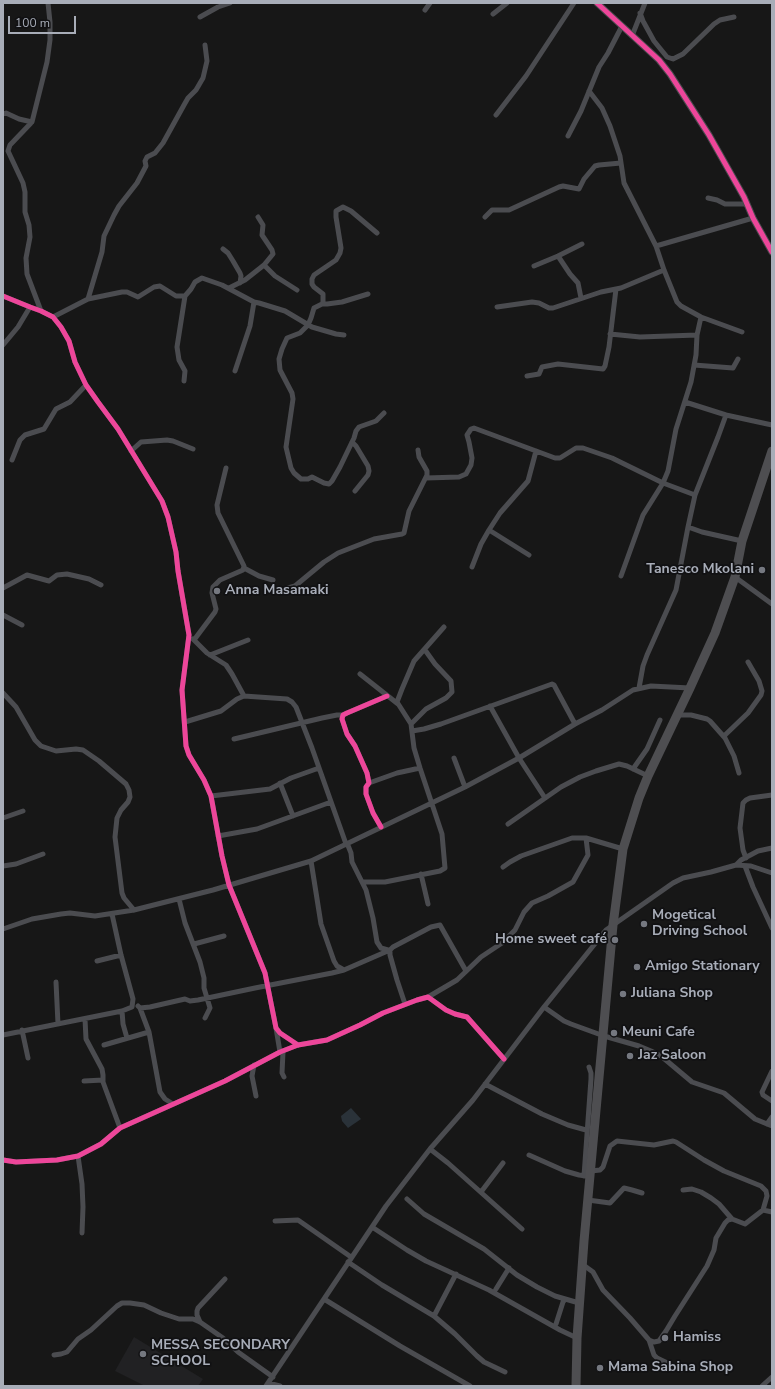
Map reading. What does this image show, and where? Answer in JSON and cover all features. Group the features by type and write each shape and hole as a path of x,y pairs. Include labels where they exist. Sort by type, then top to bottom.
{"highway":[{"path":"576,1386 579,1303 589,1175 604,1036 613,925 623,849 639,798 648,776 715,633 735,577 742,542 772,451"}],"street":[{"path":"42,311 27,274 26,258 30,237 29,225 25,212 25,192 23,183 8,151 10,145 32,122 47,62 50,28 48,3"},
{"path":"200,17 218,7 230,3"},
{"path":"425,10 430,3"},
{"path":"493,14 507,3"},
{"path":"496,115 526,76 574,3"},
{"path":"597,3 659,60 670,74 709,135 744,197 753,218 772,252"},
{"path":"632,36 645,3"},
{"path":"640,13 657,46 667,57 673,59 683,54 714,24 720,20 734,17"},
{"path":"568,136 581,111 599,67 622,26"},
{"path":"88,299 102,252 104,236 119,206 137,182 146,166 145,161 147,157 155,153 163,143 184,105 203,78 207,61 205,46"},
{"path":"589,91 602,108 610,126 618,148 624,183 656,246 677,302 681,306 701,317 742,332"},
{"path":"3,114 6,113 19,119 32,122"},
{"path":"485,218 492,210 509,210 559,187 579,189 584,179 595,166 599,164 621,163"},
{"path":"708,198 725,204 746,204"},
{"path":"322,304 324,297 323,294 314,288 312,279 314,275 336,260 340,253 341,248 336,211 343,207 351,211 378,233"},
{"path":"229,288 240,284 264,265 272,256 273,252 262,237 263,225 258,216"},
{"path":"656,246 753,218"},
{"path":"534,266 582,244"},
{"path":"223,249 234,260 241,276 240,284"},
{"path":"558,256 578,283 581,298"},
{"path":"264,265 275,276 297,290"},
{"path":"497,307 532,302 551,308 601,292 616,289 664,270"},
{"path":"184,381 185,371 179,360 177,347 185,296 192,289 195,282 202,278 229,288 254,302 284,311 308,325 344,335"},
{"path":"54,317 88,299 101,295 122,292 140,296 149,290 160,286 176,296 185,296"},
{"path":"527,376 539,374 542,367 558,364 603,369 605,366 616,289"},
{"path":"368,294 342,302 322,304 314,308 308,325 300,333 287,338 284,343 280,358 280,370 292,393 293,399 286,447 290,468 301,479 313,477 329,484 334,478 359,427 376,421 384,414"},
{"path":"3,296 54,317 69,341 75,362 86,385 118,429 162,501 168,517 176,552 189,635 182,690 185,739 189,755 204,780 211,796 229,885 268,986 281,1052 282,1073 284,1077"},
{"path":"235,371 250,326 254,302"},
{"path":"3,346 18,327 30,308"},
{"path":"621,576 641,518 663,483 668,471 676,429 685,402 694,365 697,335 701,317"},
{"path":"610,334 640,337 697,335"},
{"path":"694,365 733,368 738,359"},
{"path":"12,460 20,440 25,435 44,429 56,410 70,402 86,385"},
{"path":"685,402 726,415 772,425"},
{"path":"639,688 643,666 676,590 695,495 726,415"},
{"path":"426,478 459,477 466,474 471,465 472,458 470,442 467,435 471,429 474,428 555,458 560,458 576,448 583,448 612,458 663,483 695,495"},
{"path":"132,452 141,442 167,440 193,449"},
{"path":"352,442 368,466 369,471 368,475 355,491"},
{"path":"288,588 295,586 324,562 338,553 374,538 402,534 405,530 413,503 426,478 427,471 419,457 418,450"},
{"path":"472,566 481,544 489,530 500,514 528,481 536,451"},
{"path":"226,468 217,505 218,513 241,558 244,568 259,576 273,580"},
{"path":"688,527 742,542"},
{"path":"489,530 529,555"},
{"path":"194,640 215,612 216,608 212,594 213,587 220,580 244,568"},
{"path":"3,588 27,575 49,580 57,575 68,574 89,579 101,585"},
{"path":"735,577 772,604"},
{"path":"3,615 22,625"},
{"path":"398,704 399,697 414,662 444,627"},
{"path":"189,635 210,655 226,664 244,696"},
{"path":"210,655 248,640"},
{"path":"411,724 426,709 446,698 452,692 451,681 439,670 425,650"},
{"path":"724,736 748,713 761,695 762,691 759,681 748,662"},
{"path":"360,674 398,704 411,724 420,768 442,834 445,867 442,870 385,882 363,882"},
{"path":"412,731 441,724 552,684 554,685 575,724"},
{"path":"3,929 32,919 61,914 70,913 95,916 134,910 179,899 311,861 465,787 519,758 575,724 602,710 633,690 651,686 690,688"},
{"path":"3,693 16,707 35,740 41,746 56,751 76,749 82,750 99,761 126,784 130,797 117,818 115,837 122,893 124,898 134,910"},
{"path":"185,722 221,712 237,699 244,696 286,699 292,702 296,707 346,844 351,853 352,862 363,882 368,898 377,942 381,948 389,950"},
{"path":"234,740 343,715 387,696"},
{"path":"490,706 519,758 545,798"},
{"path":"343,715 342,719 344,726 355,746 367,774 369,783"},
{"path":"677,715 691,715 706,719 724,736 734,756 739,773"},
{"path":"633,769 646,749 660,720"},
{"path":"454,758 465,787"},
{"path":"508,824 573,780 596,771 619,764 648,776"},
{"path":"211,796 270,789 280,783 318,768"},
{"path":"381,827 373,813 366,794 366,787 369,783 397,773 420,768"},
{"path":"280,783 293,816"},
{"path":"746,858 743,850 740,828 743,803 750,798 772,795"},
{"path":"218,836 248,832 331,802"},
{"path":"3,818 23,811"},
{"path":"503,867 522,856 572,838 586,838 623,849"},
{"path":"3,1160 16,1162 57,1160 78,1156 101,1144 120,1128 225,1081 281,1052 298,1045 327,1040 383,1013 428,997 457,980 481,956 502,944 515,930 524,912 532,903 573,882 588,855 586,838"},
{"path":"267,1384 386,1206 430,1149 473,1100 504,1058 606,930 672,883 682,878 711,872 736,864 758,851 772,848"},
{"path":"3,866 16,864 43,854"},
{"path":"311,861 323,929 334,961 337,966 344,970"},
{"path":"736,864 772,873"},
{"path":"745,866 772,928"},
{"path":"421,874 428,904"},
{"path":"179,899 188,932 194,944 204,978 204,988 210,1008 205,1018"},
{"path":"112,914 134,1003 140,1008 148,1032 160,1092 165,1099 173,1104"},
{"path":"140,1008 182,1000 193,1001 344,970 389,950 431,927 440,925 466,972"},
{"path":"194,944 224,936"},
{"path":"389,950 405,1004"},
{"path":"97,961 121,955"},
{"path":"56,982 58,1024"},
{"path":"428,997 446,1010 467,1017 504,1058"},
{"path":"3,1035 122,1011 129,1009 134,1003"},
{"path":"544,1007 564,1021 656,1053 692,1082 724,1093 747,1114 755,1119 770,1125 772,1117"},
{"path":"122,1011 123,1024 127,1038"},
{"path":"86,1019 86,1039 102,1069 103,1080 120,1128"},
{"path":"276,1028 280,1033 298,1045"},
{"path":"22,1030 28,1058"},
{"path":"104,1045 148,1032"},
{"path":"254,1065 252,1076 256,1096"},
{"path":"589,1067 591,1079 586,1130 589,1175"},
{"path":"772,1071 762,1092 772,1101"},
{"path":"84,1081 103,1080"},
{"path":"485,1084 542,1114 568,1125 586,1130"},
{"path":"529,1155 565,1170 589,1175 600,1170 604,1166 610,1146 617,1141 654,1145 673,1141 704,1160 761,1186 766,1191 767,1196 763,1210 745,1224 732,1219 719,1204 701,1192 692,1189 683,1190"},
{"path":"430,1149 522,1229"},
{"path":"78,1156 82,1184 82,1233"},
{"path":"481,1192 503,1163"},
{"path":"588,1200 610,1202 624,1188 642,1194"},
{"path":"407,1199 424,1214 484,1249 537,1287 555,1296 579,1303"},
{"path":"763,1210 772,1212"},
{"path":"649,1340 654,1342 659,1341 666,1331 707,1266 714,1250 716,1238 723,1225 727,1220 732,1219"},
{"path":"275,1222 298,1220 364,1273 434,1316 484,1362 505,1372"},
{"path":"372,1227 407,1250 489,1290 577,1338"},
{"path":"582,1264 593,1272 603,1290 649,1340 654,1355 657,1358 682,1370"},
{"path":"496,1289 509,1268"},
{"path":"434,1316 456,1274"},
{"path":"200,1322 197,1315 198,1308 225,1279"},
{"path":"324,1299 395,1343 470,1386"},
{"path":"556,1324 565,1299"},
{"path":"54,1355 67,1352 78,1339 91,1330 122,1303 130,1302 144,1305 179,1319 193,1319 200,1322 273,1377"},
{"path":"762,1386 772,1377"},
{"path":"267,1384 280,1386"}],"shaded area":[{"path":"351,1108 361,1119 348,1128 342,1121 341,1116"},
{"name":"MESSA SECONDARY SCHOOL","path":"134,1337 203,1379 198,1386 145,1386 115,1371"}],"cycle path":[{"path":"597,3 659,60 670,74 709,135 744,197 753,218 772,252"},
{"path":"3,296 53,317 61,327 69,341 75,362 86,385 118,429 162,501 168,517 176,552 189,635 182,690 186,746 189,755 204,780 211,796 229,885 265,973 276,1028 280,1033 298,1045"},
{"path":"381,827 373,813 366,794 366,787 369,783 367,773 355,746 347,734 342,719 343,715 387,696"},
{"path":"3,1160 16,1162 57,1160 78,1156 101,1144 120,1128 225,1081 280,1052 298,1045 327,1040 383,1013 428,997 446,1010 467,1017 504,1059"}],"place":[{"name":"Tanesco Mkolani","path":"762,570"},
{"name":"Anna Masamaki","path":"217,591"},
{"name":"Mogetical Driving School","path":"644,924"},
{"name":"Home sweet café","path":"615,940"},
{"name":"Amigo Stationary","path":"637,967"},
{"name":"Juliana Shop","path":"623,994"},
{"name":"Meuni Cafe","path":"614,1033"},
{"name":"Jaz Saloon","path":"630,1056"},
{"name":"Hamiss","path":"665,1338"},
{"name":"MESSA SECONDARY SCHOOL","path":"143,1354"},
{"name":"Mama Sabina Shop","path":"600,1368"}]}
